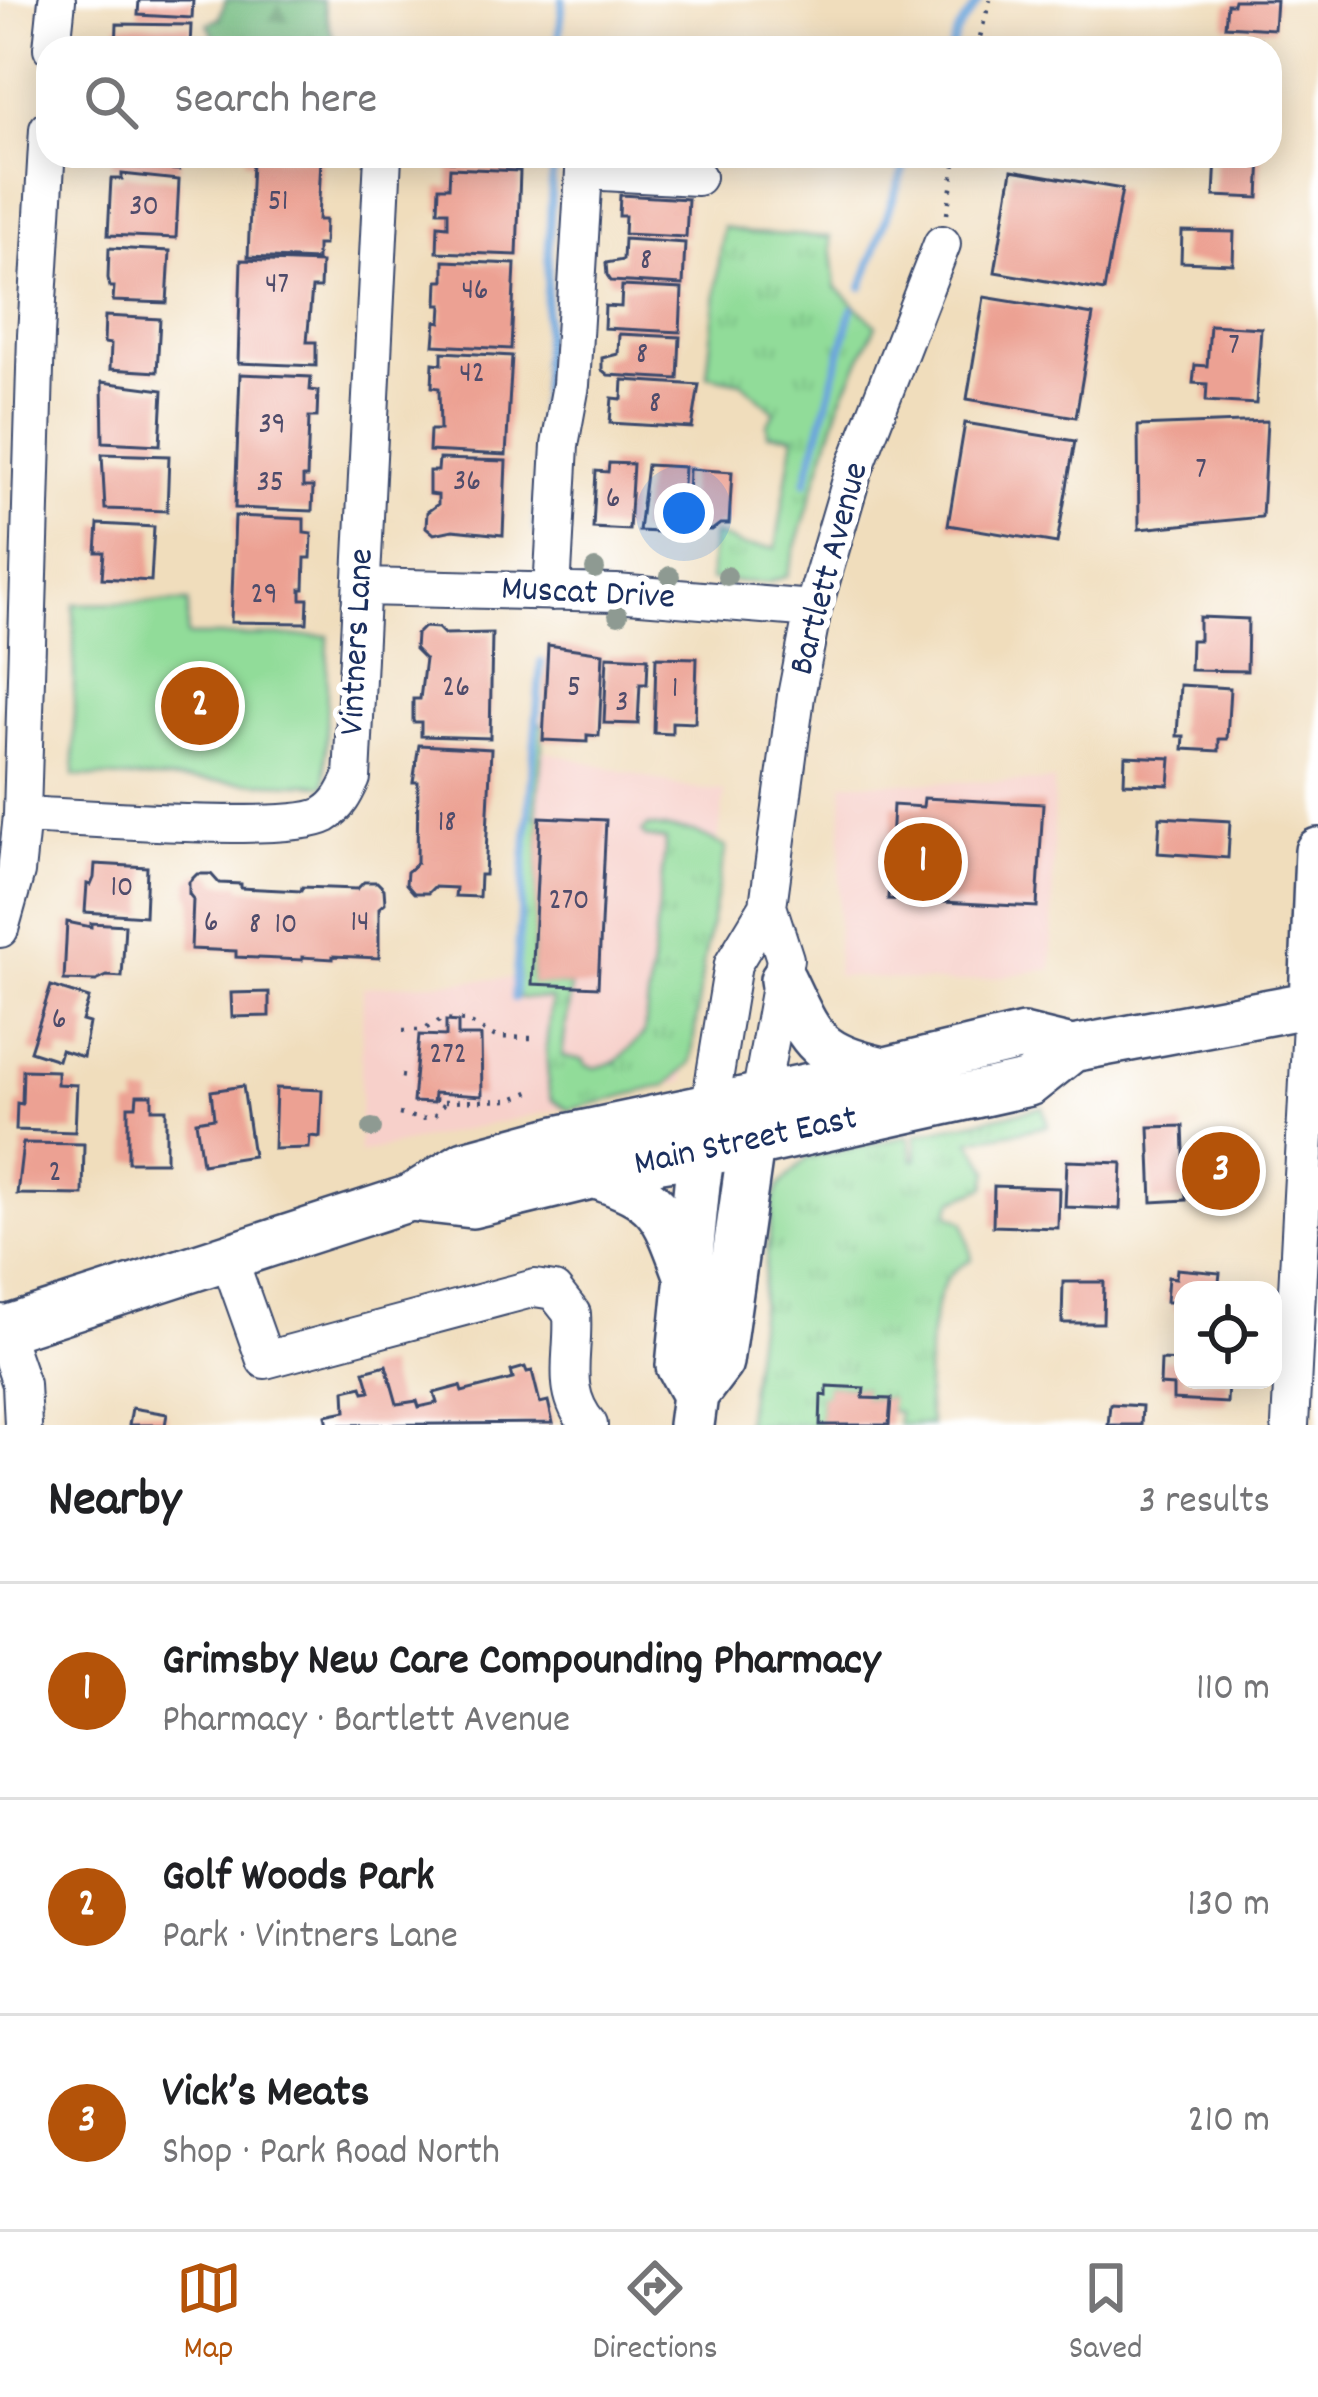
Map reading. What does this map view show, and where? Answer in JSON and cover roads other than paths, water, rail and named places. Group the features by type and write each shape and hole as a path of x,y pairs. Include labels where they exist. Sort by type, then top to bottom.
{"main road":[{"path":"1315,1004 1318,851"},
{"path":"783,980 811,1037 843,1060 886,1070"},
{"name":"Main Street East","path":"1,1328 410,1198 465,1165 710,1105 1022,1037 1072,1049 1315,1004"},
{"name":"Main Street East","path":"410,1198 472,1205 1029,1083 1072,1049"},
{"name":"Bartlett Avenue","path":"693,1410 720,1362 749,1145 760,1097"},
{"name":"Bartlett Avenue","path":"693,1410 679,1366 710,1105"},
{"path":"594,1175 635,1190 656,1205 670,1227 687,1275"}],"street":[{"path":"53,36 57,0"},
{"path":"0,928 16,872 22,815 36,335 46,168"},
{"name":"Vintners Lane","path":"22,815 262,823 307,820 340,802 352,778 382,168"},
{"path":"552,592 560,445 572,385 584,171 697,177"},
{"name":"Bartlett Avenue","path":"710,1105 734,964 768,906 813,609 854,470 942,244"},
{"name":"Muscat Drive","path":"362,587 552,592 813,609"},
{"name":"Bartlett Avenue","path":"760,1097 785,959 768,906"},
{"path":"1290,1425 1315,1004"},
{"path":"229,1259 265,1360 535,1288 554,1291 572,1314 568,1384 574,1404 589,1425"},
{"path":"1,1328 21,1384 23,1425"}],"waterway":[{"path":"559,36 563,0"},
{"path":"956,36 980,0"},
{"path":"536,530 552,168"},
{"path":"862,287 904,168"},
{"path":"806,482 852,309"},
{"path":"514,998 541,662"}],"place":[{"name":"Golf Woods Park","path":"200,706"},
{"name":"Grimsby New Care Compounding Pharmacy","path":"923,862"},
{"name":"Vick’s Meats","path":"1221,1171"}]}
